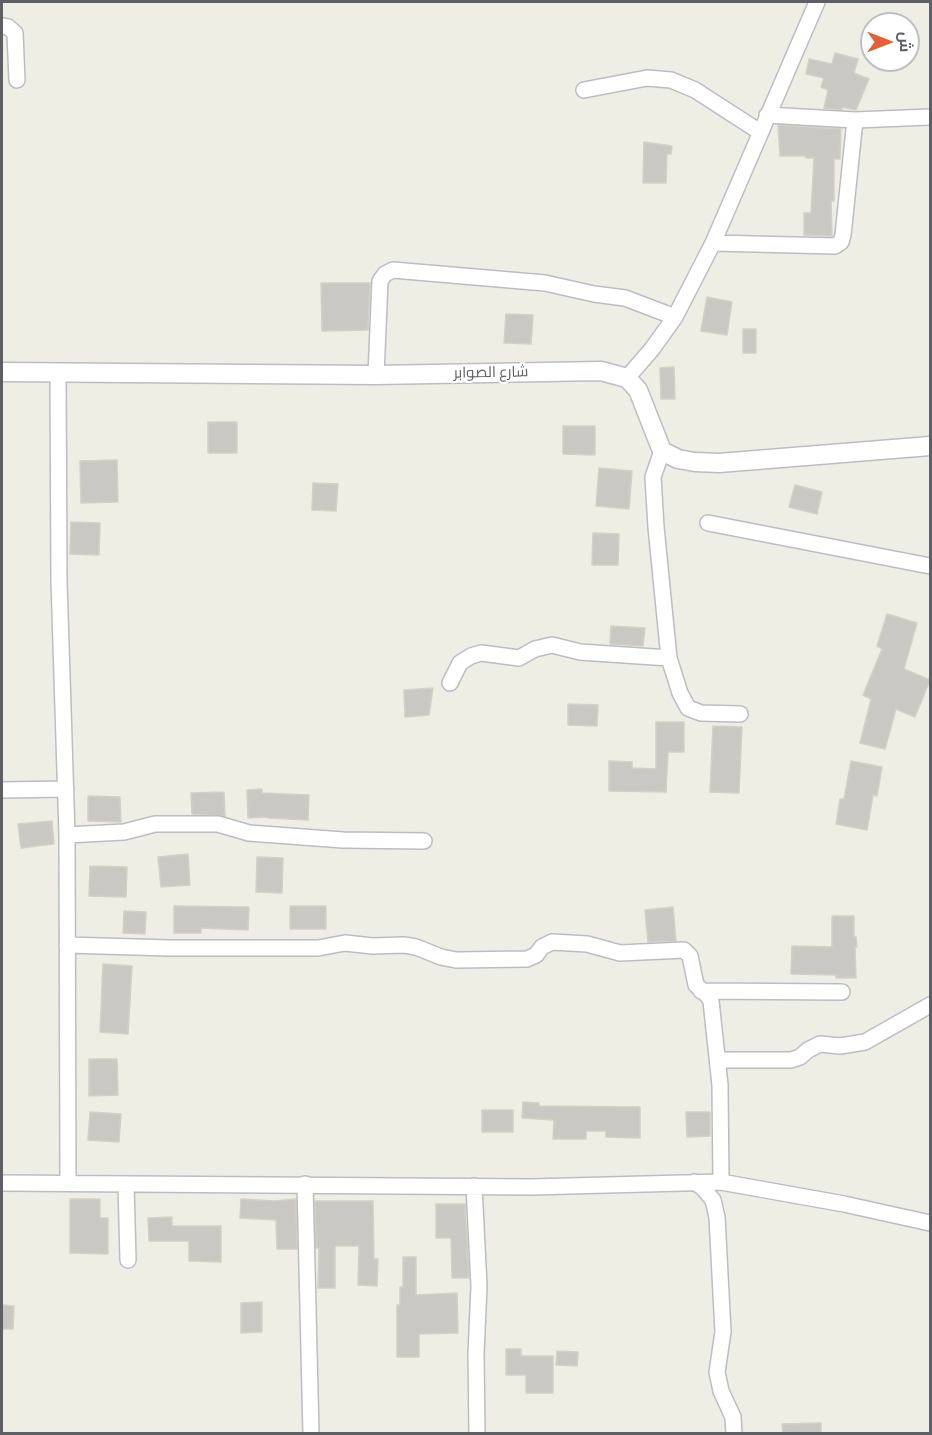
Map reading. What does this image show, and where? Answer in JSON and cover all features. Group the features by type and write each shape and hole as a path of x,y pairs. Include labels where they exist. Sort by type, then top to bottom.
{"street":[{"path":"740,714 701,713 688,708 680,693 669,658 653,477 662,451 644,401 627,378 675,317 713,243 817,2"},
{"path":"2,26 8,27 15,33 18,80"},
{"path":"584,90 646,78 671,81 695,90 760,132"},
{"path":"767,115 855,120 930,117"},
{"path":"713,243 835,246 841,242 855,120"},
{"path":"376,375 380,281 385,274 393,270 545,283 625,298 675,317"},
{"name":"شارع الصوابر","path":"2,372 376,375 601,371 627,378"},
{"path":"58,373 59,581 67,835 68,1183"},
{"path":"662,451 687,461 719,463 930,446"},
{"path":"708,524 930,566"},
{"path":"450,682 460,663 471,656 481,653 519,658 535,649 552,645 580,652 669,658"},
{"path":"2,790 66,789"},
{"path":"67,835 117,833 154,824 218,824 249,833 342,840 424,841"},
{"path":"67,945 169,948 318,948 345,943 373,946 404,945 456,960 527,959 552,942 575,942 620,953 686,951 690,956 696,985 711,1001 721,1109 722,1182"},
{"path":"701,991 842,992"},
{"path":"718,1060 791,1060 801,1057 808,1050 820,1044 840,1046 866,1042 930,1005"},
{"path":"694,1182 702,1187 713,1200 717,1217 723,1332 717,1372 721,1391 733,1417 734,1434"},
{"path":"2,1183 589,1186 722,1182 844,1204 930,1223"},
{"path":"126,1184 128,1260"},
{"path":"305,1184 311,1434"},
{"path":"474,1186 478,1286 477,1434"}],"building":[{"path":"835,53 858,59 854,73 869,79 856,110 842,107 842,110 824,108 828,90 821,87 824,78 806,74 809,59 832,64"},
{"path":"778,125 841,129 840,159 834,159 834,201 831,201 832,236 804,235 804,213 811,213 814,158 780,156"},
{"path":"644,142 672,146 671,154 667,154 666,183 643,183"},
{"path":"321,283 370,283 368,330 322,331"},
{"path":"707,297 732,302 727,335 701,331"},
{"path":"506,314 533,315 531,344 504,343"},
{"path":"743,329 756,329 756,353 743,353"},
{"path":"674,367 675,399 661,399 660,368"},
{"path":"208,422 237,422 237,453 208,453"},
{"path":"563,426 595,426 595,455 563,454"},
{"path":"117,460 118,502 81,503 80,461"},
{"path":"599,468 632,471 629,509 596,506"},
{"path":"313,483 338,484 336,511 312,510"},
{"path":"795,485 822,492 817,514 789,507"},
{"path":"71,522 100,523 99,555 70,554"},
{"path":"593,533 619,534 618,565 592,565"},
{"path":"887,614 917,623 904,669 930,680 915,717 896,709 885,749 860,743 871,699 863,695 882,649 877,646"},
{"path":"611,626 645,628 643,646 610,644"},
{"path":"433,688 429,715 405,717 404,690"},
{"path":"568,704 598,705 597,726 568,725"},
{"path":"656,722 684,722 684,752 668,752 666,792 609,791 609,761 632,762 632,768 656,769"},
{"path":"713,726 742,727 739,793 710,792"},
{"path":"851,761 882,767 877,796 873,795 867,830 836,824 840,799 844,799"},
{"path":"262,789 262,793 309,795 308,820 248,818 247,790"},
{"path":"224,792 225,816 192,814 191,793"},
{"path":"88,796 120,797 121,822 88,821"},
{"path":"52,821 54,844 21,848 18,824"},
{"path":"188,854 190,885 161,887 158,857"},
{"path":"257,857 283,858 282,893 256,892"},
{"path":"90,866 127,867 126,897 89,896"},
{"path":"174,906 249,907 248,930 201,928 201,933 174,933"},
{"path":"290,906 326,906 326,929 290,929"},
{"path":"673,907 676,941 648,942 645,910"},
{"path":"124,911 146,912 145,934 123,933"},
{"path":"832,916 854,916 854,937 856,937 857,947 855,947 856,978 791,974 792,946 832,947"},
{"path":"103,964 132,966 128,1034 100,1032"},
{"path":"89,1059 117,1059 118,1095 89,1096"},
{"path":"523,1102 539,1103 539,1106 640,1107 640,1138 606,1137 606,1131 586,1131 586,1139 553,1139 554,1120 522,1118"},
{"path":"482,1110 513,1110 513,1132 482,1132"},
{"path":"90,1112 121,1114 119,1142 88,1140"},
{"path":"686,1112 710,1112 710,1136 687,1137"},
{"path":"70,1199 100,1199 100,1218 108,1218 108,1254 70,1253"},
{"path":"241,1199 275,1201 296,1199 297,1249 277,1249 276,1220 240,1218"},
{"path":"315,1201 373,1201 374,1259 378,1259 377,1286 358,1285 359,1246 335,1246 335,1288 318,1288 319,1248 316,1248"},
{"path":"436,1204 465,1204 469,1278 452,1278 451,1238 436,1238"},
{"path":"172,1217 172,1226 221,1226 221,1262 189,1261 189,1241 149,1241 148,1218"},
{"path":"403,1257 416,1257 416,1295 457,1293 458,1333 419,1334 419,1357 397,1357 397,1305 400,1305 400,1287 403,1287"},
{"path":"262,1302 262,1332 241,1333 241,1303"},
{"path":"2,1305 14,1306 13,1329 2,1329"},
{"path":"506,1349 521,1349 521,1356 553,1356 553,1393 526,1393 526,1375 506,1375"},
{"path":"557,1351 578,1352 577,1366 556,1365"},
{"path":"821,1423 821,1434 783,1434 782,1424"}]}
